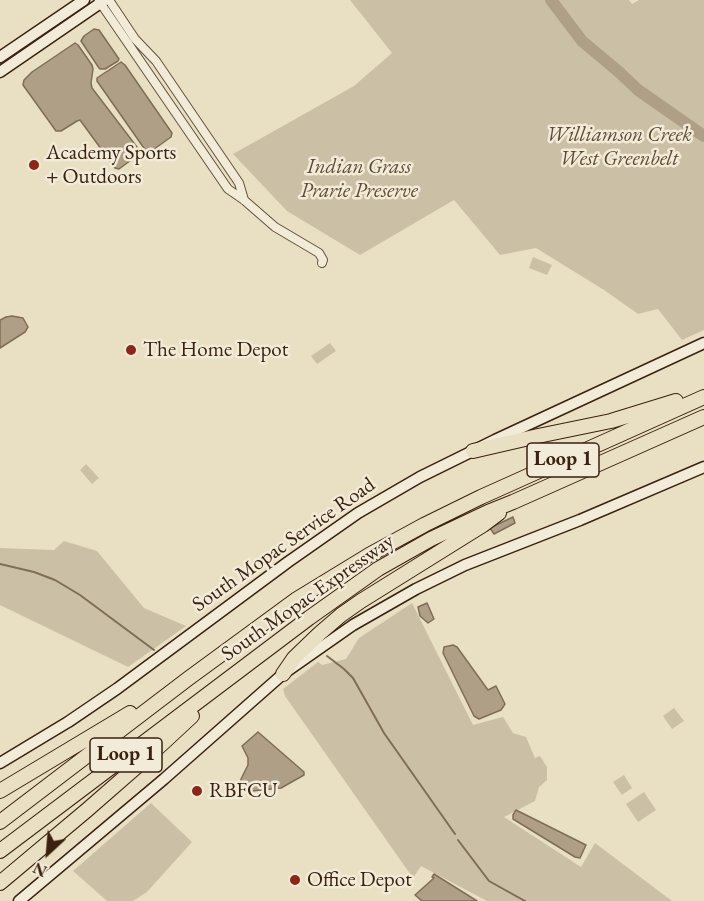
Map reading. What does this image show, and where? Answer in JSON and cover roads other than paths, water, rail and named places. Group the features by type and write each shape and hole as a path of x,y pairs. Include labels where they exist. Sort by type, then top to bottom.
{"highway":[{"path":"473,451 611,421 681,399 704,396"},
{"name":"South Mopac Expressway","path":"0,822 189,678 297,600 369,555 423,525 481,497 704,396"},
{"name":"South Mopac Expressway","path":"0,851 309,618 378,569 431,539 488,512 704,417"},
{"path":"283,674 294,658 341,615 483,525 513,502"},
{"path":"0,883 150,755 187,720 223,692 253,660"},
{"path":"0,791 124,717 167,688 189,678"}],"main road":[{"path":"0,57 84,0"},
{"path":"0,72 103,1"},
{"name":"South Mopac Service Road","path":"0,763 110,694 358,513 420,477 704,343"},
{"path":"19,901 164,779 283,674 361,621 416,589 497,551 607,509 704,467"}],"street":[{"path":"103,1 228,189 275,227 319,253 322,263"},
{"path":"103,1 156,61 239,183 244,200"}],"waterway":[{"path":"551,0 582,41 638,90 704,136"},
{"path":"0,564 34,572 55,580 80,595 154,650"},
{"path":"327,656 353,678 384,733 455,834"},
{"path":"458,840 489,881 525,901"}],"place":[{"name":"Academy Sports + Outdoors","path":"34,165"},
{"name":"The Home Depot","path":"131,350"},
{"name":"RBFCU","path":"197,791"},
{"name":"Office Depot","path":"295,880"}],"park label":[{"name":"Williamson Creek West Greenbelt","path":"619,147"},
{"name":"Indian Grass Prarie Preserve","path":"359,179"}]}
